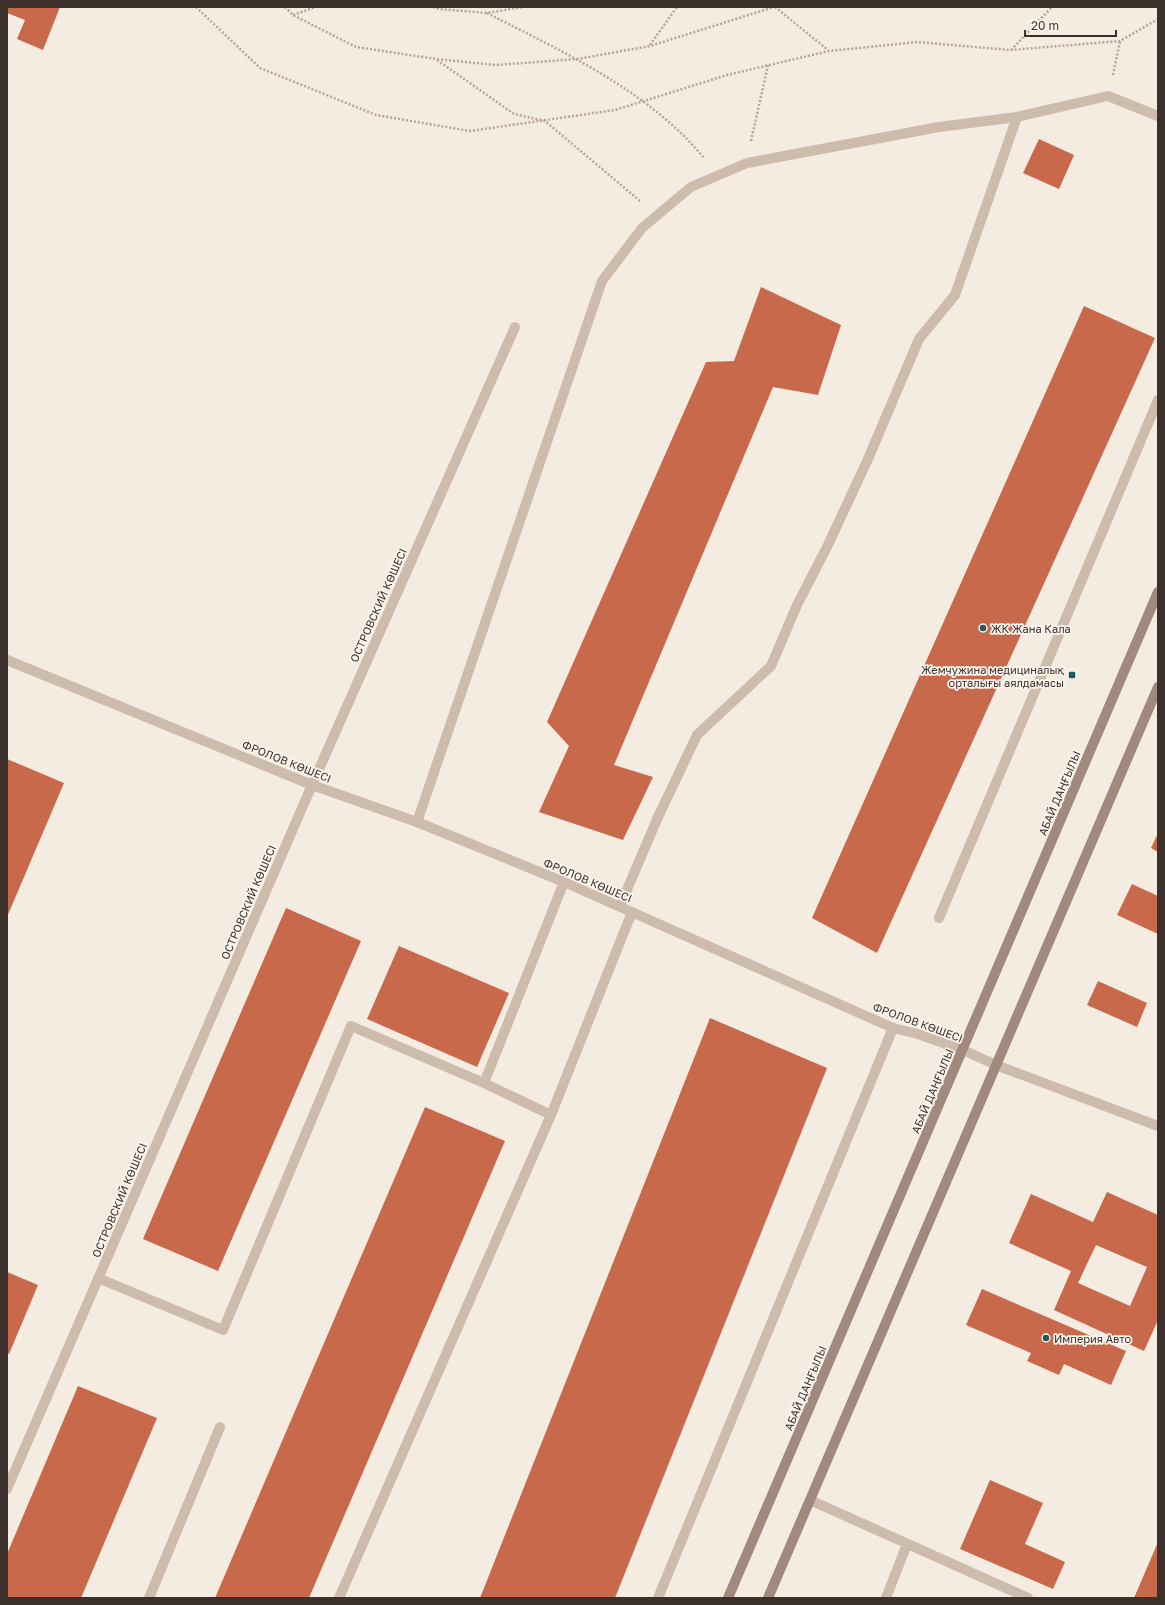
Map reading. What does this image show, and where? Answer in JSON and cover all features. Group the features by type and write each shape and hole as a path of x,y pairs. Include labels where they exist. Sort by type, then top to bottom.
{"main road":[{"name":"АБАЙ ДАҢҒЫЛЫ","path":"728,1598 1158,592"},
{"path":"768,1598 1158,687"}],"street":[{"path":"417,822 602,281 642,228 690,187 746,163 939,127 1017,117 1108,96 1158,116"},
{"path":"620,906 658,817 697,735 772,666 797,605 827,547 868,459 919,339 955,295 1017,117"},
{"name":"ОСТРОВСКИЙ КӨШЕСІ","path":"7,1488 312,785 515,327"},
{"path":"939,918 1158,400"},
{"name":"ФРОЛОВ КӨШЕСІ","path":"7,660 312,785 417,822 564,882 893,1028 918,1034 963,1050 996,1065 1158,1126"},
{"path":"484,1083 564,882"},
{"path":"340,1598 551,1115 632,912"},
{"path":"98,1278 223,1330 351,1026 484,1083 551,1115"},
{"path":"658,1598 893,1028"},
{"path":"149,1598 220,1427"},
{"path":"810,1500 1028,1598"},
{"path":"886,1598 907,1544"}],"path":[{"path":"196,7 260,68 376,115 470,131 615,110 727,75 829,51 917,42 1010,50 1120,41 1158,19"},
{"path":"285,7 293,15 356,47 436,59 496,65 577,59 650,46 774,7 829,51"},
{"path":"293,15 316,7"},
{"path":"433,7 439,9 487,13 523,7"},
{"path":"650,46 677,7"},
{"path":"1010,50 1052,7"},
{"path":"487,13 577,59 643,101 690,141 718,175"},
{"path":"1108,96 1120,41"},
{"path":"436,59 514,114 545,120 657,216"},
{"path":"746,163 768,65"}],"building":[{"path":"8,7 60,7 43,50 17,39 25,20 7,13"},
{"path":"1039,139 1074,155 1059,189 1023,173"},
{"path":"761,287 841,325 818,395 773,387 614,765 653,777 623,840 539,812 569,746 547,722 706,362 734,361"},
{"name":"ЖК Жана Кала","path":"1084,306 1155,338 877,953 812,918"},
{"path":"7,759 64,783 7,917"},
{"path":"1158,833 1158,852 1151,848"},
{"path":"1132,884 1158,896 1158,934 1117,915"},
{"path":"286,908 361,941 218,1271 143,1239"},
{"path":"399,946 509,993 477,1067 367,1019"},
{"path":"1098,981 1147,1003 1137,1027 1087,1005"},
{"path":"710,1018 827,1068 615,1598 480,1598"},
{"path":"425,1107 505,1141 309,1598 215,1598"},
{"path":"1107,1192 1158,1215 1158,1320 1144,1351 1054,1310 1071,1271 1009,1243 1031,1194 1093,1222","holes":["1096,1245 1147,1267 1130,1306 1078,1283"]},
{"path":"7,1272 38,1285 9,1354 7,1353"},
{"name":"Империя Авто","path":"982,1289 1126,1351 1111,1385 1064,1364 1059,1375 1027,1361 1031,1353 966,1325"},
{"path":"78,1386 157,1418 81,1598 7,1598 7,1554"},
{"path":"990,1480 1043,1503 1025,1544 1065,1562 1053,1589 960,1549"},
{"path":"1158,1542 1158,1598 1134,1598"}],"place":[{"name":"ЖК Жана Кала","path":"983,628"},
{"name":"Жемчужина медициналық орталығы аялдамасы","path":"1072,675"},
{"name":"Империя Авто","path":"1046,1338"}]}
